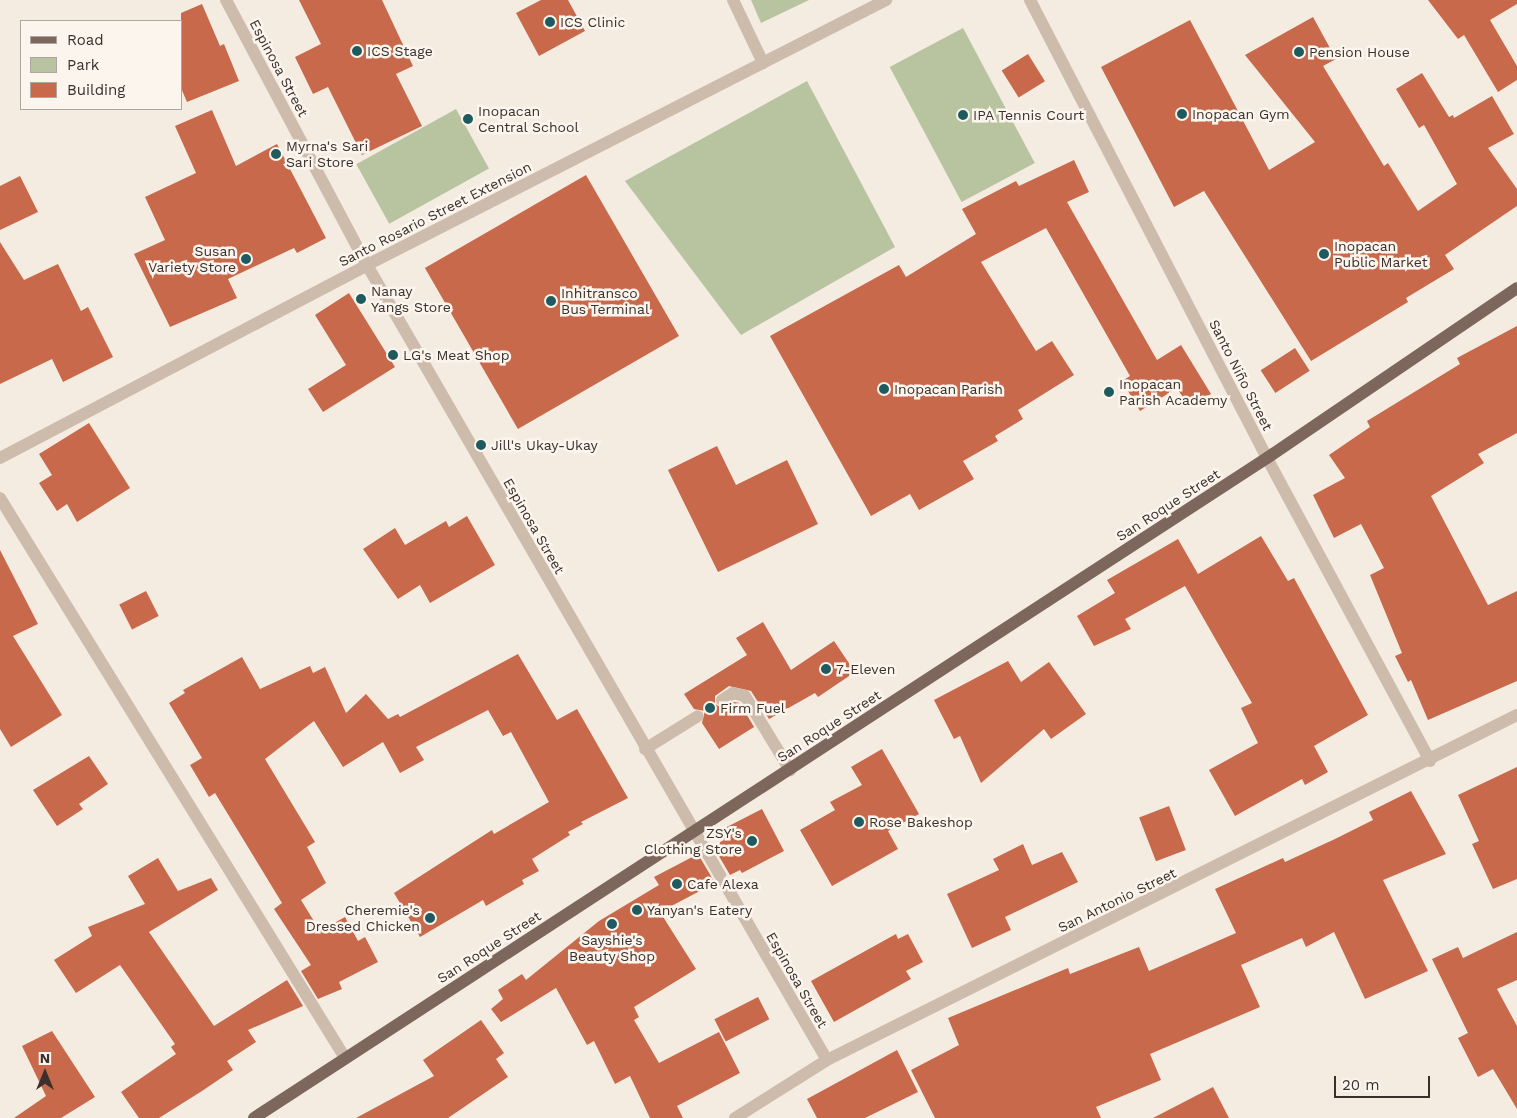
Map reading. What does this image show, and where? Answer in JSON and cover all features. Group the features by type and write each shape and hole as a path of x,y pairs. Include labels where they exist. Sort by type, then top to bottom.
{"main road":[{"name":"San Roque Street","path":"254,1118 1267,458 1517,288"}],"street":[{"name":"Espinosa Street","path":"226,0 367,265 645,750 827,1060"},
{"path":"733,0 763,63"},
{"name":"Santo Rosario Street Extension","path":"0,458 367,265 886,0"},
{"name":"Santo Niño Street","path":"1030,0 1267,458 1430,761"},
{"path":"0,498 346,1058"},
{"path":"722,700 733,693 745,696 790,770"},
{"name":"San Antonio Street","path":"735,1118 827,1060 1430,761 1517,715"},
{"path":"645,750 698,716"}],"green space":[{"path":"751,0 809,0 761,23"},
{"name":"IPA Tennis Court","path":"963,28 1035,163 962,202 890,67"},
{"path":"807,81 895,247 741,335 625,181"},
{"path":"456,109 489,168 389,224 356,164"}],"building":[{"path":"299,0 382,0 413,66 396,74 422,126 362,155 328,87 313,94 295,57 321,44"},
{"name":"ICS Clinic","path":"541,0 568,0 585,31 539,56 516,13"},
{"path":"1428,0 1517,0 1517,4 1490,20 1517,66 1517,80 1498,92 1464,35 1458,39"},
{"path":"202,4 220,46 224,44 239,81 187,102 182,90 181,13"},
{"path":"1313,17 1336,59 1323,66 1384,166 1388,163 1418,211 1457,184 1424,125 1419,128 1396,89 1422,73 1449,117 1453,115 1454,118 1492,96 1514,134 1488,148 1517,189 1517,206 1445,255 1454,269 1406,298 1408,302 1311,361 1204,191 1174,207 1101,67 1190,20 1269,170 1315,142 1245,55"},
{"path":"1028,54 1045,81 1019,98 1002,70"},
{"path":"212,110 236,166 277,144 326,238 297,253 294,248 228,279 237,298 170,327 134,254 165,240 145,197 196,173 175,126"},
{"path":"1074,160 1089,192 1067,202 1157,360 1181,345 1211,394 1189,407 1177,388 1140,411 1122,381 1130,376 1046,228 981,262 1036,351 1052,341 1074,375 1018,410 1023,419 995,436 998,441 963,461 974,479 919,510 910,494 871,516 770,336 899,265 906,277 976,234 962,209 1016,181 1019,186"},
{"name":"Inhitransco Bus Terminal","path":"586,175 679,336 518,429 425,268"},
{"path":"20,176 38,212 0,230 0,186"},
{"path":"0,242 24,280 58,264 81,311 88,307 113,357 63,382 52,359 0,384"},
{"path":"349,293 395,367 323,412 308,389 346,365 315,315"},
{"path":"1517,326 1517,433 1478,454 1484,463 1431,496 1488,605 1517,591 1517,681 1428,720 1411,680 1408,682 1395,656 1402,653 1370,575 1384,568 1361,524 1334,538 1313,495 1345,478 1329,455 1370,427 1367,421 1460,364 1457,358"},
{"path":"1295,348 1310,371 1275,393 1261,370"},
{"path":"89,423 130,488 77,522 67,504 57,511 39,483 52,475 39,454"},
{"path":"717,446 736,485 787,460 818,524 718,572 668,470"},
{"path":"467,516 495,565 430,603 420,585 398,599 363,549 395,528 405,545 446,521 449,527"},
{"path":"1261,536 1288,581 1294,578 1368,715 1314,746 1328,772 1305,785 1302,779 1235,816 1209,770 1258,743 1241,708 1252,703 1185,586 1125,619 1131,629 1094,646 1077,616 1115,593 1107,580 1178,539 1198,574"},
{"path":"0,550 38,624 13,636 62,715 11,747 0,729"},
{"path":"146,591 159,616 132,630 119,605"},
{"path":"763,622 791,670 834,641 855,672 818,697 815,693 769,719 751,691 729,686 715,696 715,704 722,708 734,702 740,703 754,727 719,749 702,723 705,711 694,709 684,694 747,655 736,638"},
{"path":"518,654 557,720 577,709 628,798 581,822 583,824 568,832 570,835 532,859 539,871 522,880 524,884 486,906 483,900 420,937 394,893 492,830 494,834 549,802 511,732 503,736 488,710 416,747 424,760 400,773 383,742 343,767 314,721 265,759 315,842 307,847 326,883 301,900 320,931 345,917 358,941 365,937 378,962 339,982 342,989 318,999 301,971 311,965 274,909 282,903 215,793 209,797 190,765 202,758 169,703 185,693 183,690 242,657 260,689 310,666 313,673 325,667 346,713 366,694 388,719 398,714 400,717"},
{"path":"1008,661 1021,682 1049,662 1086,714 1051,739 1044,729 981,783 960,736 954,739 934,700"},
{"name":"Rose Bakeshop","path":"882,749 919,814 888,831 898,849 832,886 800,830 835,810 830,802 862,785 851,767"},
{"path":"89,756 108,784 79,804 83,809 57,826 33,790"},
{"path":"1517,767 1517,879 1493,889 1472,844 1479,841 1458,795"},
{"path":"1411,791 1446,854 1383,880 1428,971 1365,999 1334,932 1306,947 1302,938 1241,965 1260,1007 1150,1054 1161,1080 1096,1107 1101,1118 935,1118 911,1070 959,1045 948,1018 1068,968 1070,974 1139,947 1149,971 1236,933 1215,889 1283,858 1285,862 1373,820 1369,812"},
{"path":"1169,806 1186,850 1156,861 1139,817"},
{"name":"ZSY's Clothing Store","path":"762,809 784,851 742,873 740,870 730,875 713,846 724,840 719,831"},
{"path":"1023,844 1032,865 1062,852 1078,882 1005,917 1011,930 972,948 947,894 999,870 993,859"},
{"path":"698,854 715,883 660,912 696,969 634,1007 639,1017 634,1020 659,1063 719,1032 740,1073 677,1106 683,1118 650,1118 630,1076 615,1084 594,1041 587,1045 556,988 501,1022 491,1009 503,999 498,990 522,974 526,980 599,921 659,885 654,877"},
{"path":"158,858 178,891 211,878 218,890 149,932 214,1026 287,980 303,1006 248,1030 256,1042 227,1061 233,1070 159,1118 139,1118 121,1092 176,1054 171,1047 175,1044 120,965 76,993 54,960 92,936 88,927 145,904 128,876"},
{"path":"1517,932 1517,980 1497,989 1517,1026 1517,1109 1493,1069 1478,1077 1458,1038 1468,1033 1432,959 1458,947 1463,958"},
{"path":"896,934 898,939 908,934 923,962 906,971 911,979 834,1022 811,981"},
{"path":"758,997 769,1019 726,1042 714,1019"},
{"path":"481,1020 504,1053 496,1059 508,1077 448,1118 356,1118 434,1076 423,1060"},
{"path":"52,1031 95,1097 61,1118 14,1118 46,1096 22,1046"},
{"path":"897,1050 918,1092 865,1118 817,1118 807,1099"},
{"path":"1213,1087 1229,1118 1153,1118"}],"place":[{"name":"ICS Clinic","path":"550,22"},
{"name":"ICS Stage","path":"357,51"},
{"name":"Pension House","path":"1299,52"},
{"name":"Inopacan Gym","path":"1182,114"},
{"name":"IPA Tennis Court","path":"963,115"},
{"name":"Inopacan Central School","path":"468,119"},
{"name":"Myrna's Sari Sari Store","path":"276,154"},
{"name":"Inopacan Public Market","path":"1324,254"},
{"name":"Susan Variety Store","path":"246,259"},
{"name":"Nanay Yangs Store","path":"361,299"},
{"name":"Inhitransco Bus Terminal","path":"551,301"},
{"name":"LG's Meat Shop","path":"393,355"},
{"name":"Inopacan Parish","path":"884,389"},
{"name":"Inopacan Parish Academy","path":"1109,392"},
{"name":"Jill's Ukay-Ukay","path":"481,445"},
{"name":"7-Eleven","path":"826,669"},
{"name":"Firm Fuel","path":"710,708"},
{"name":"Rose Bakeshop","path":"859,822"},
{"name":"ZSY's Clothing Store","path":"752,841"},
{"name":"Cafe Alexa","path":"677,884"},
{"name":"Yanyan's Eatery","path":"637,910"},
{"name":"Cheremie's Dressed Chicken","path":"430,918"},
{"name":"Sayshie's Beauty Shop","path":"612,924"}]}
